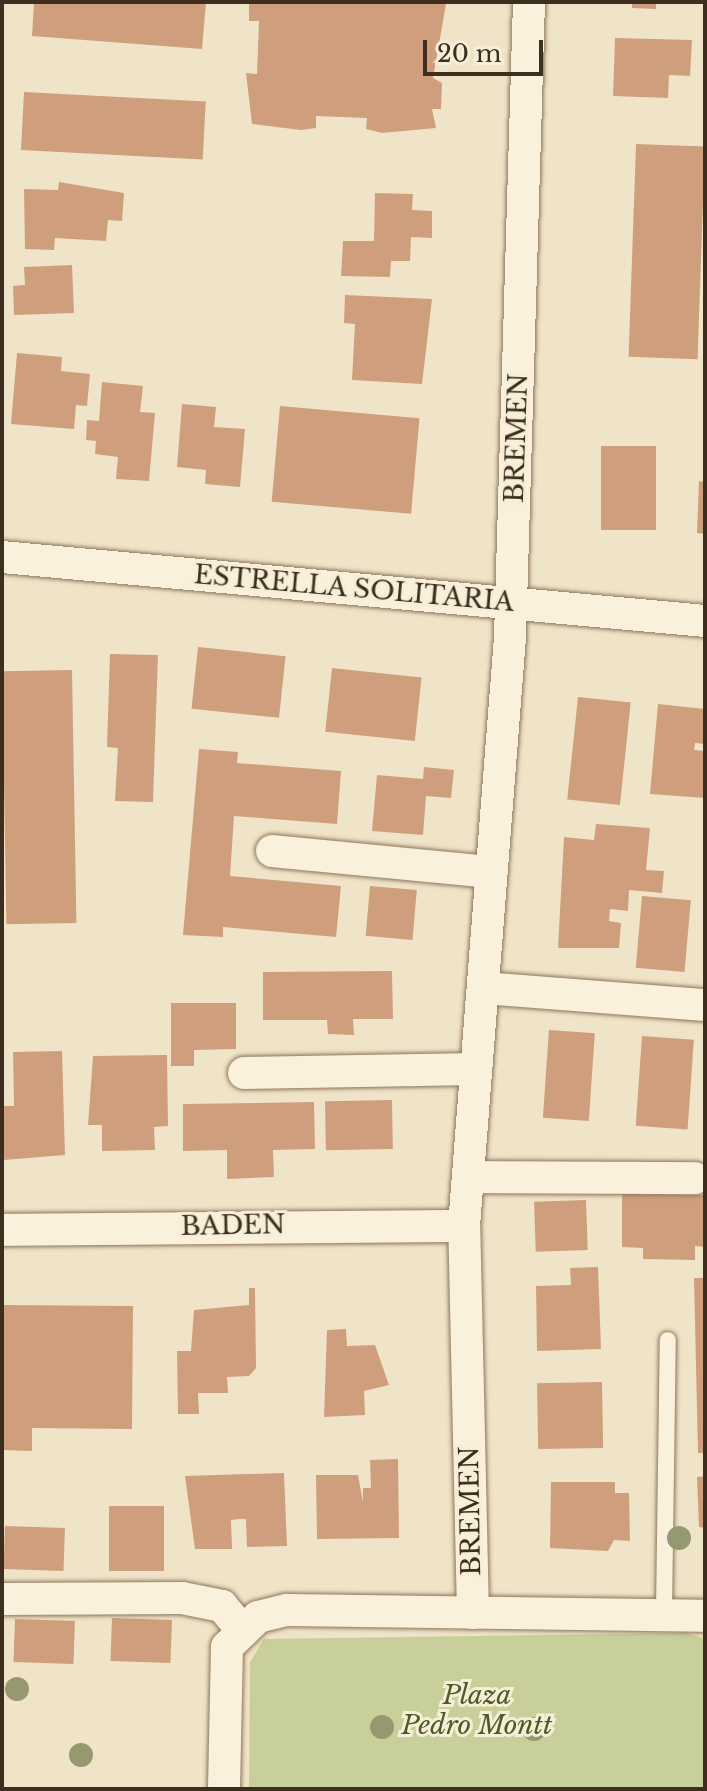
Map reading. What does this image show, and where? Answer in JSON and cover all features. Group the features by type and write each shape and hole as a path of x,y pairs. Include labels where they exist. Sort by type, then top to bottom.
{"street":[{"name":"BREMEN","path":"529,2 511,604 464,1226 473,1613 664,1611 705,1616"},
{"name":"ESTRELLA SOLITARIA","path":"2,557 705,621"},
{"path":"272,851 491,872"},
{"path":"483,988 702,1005"},
{"path":"244,1073 476,1069"},
{"path":"468,1177 695,1178"},
{"name":"BADEN","path":"2,1230 464,1226"},
{"path":"2,1599 182,1598 222,1606 241,1629"},
{"path":"224,1789 223,1682 227,1647 241,1629 287,1610 473,1613"}],"lane":[{"path":"664,1611 668,1340"}],"green space":[{"name":"Plaza Pedro Montt","path":"686,1633 705,1639 705,1789 249,1789 250,1662 264,1639"}],"building":[{"path":"34,2 206,2 202,49 32,36"},
{"path":"249,2 446,4 433,78 442,83 441,109 432,109 436,128 382,133 366,129 367,118 316,116 316,128 301,130 252,124 246,73 257,74 259,21 249,21"},
{"path":"632,2 656,2 656,9 632,8"},
{"path":"615,38 692,40 690,76 669,75 668,98 613,96"},
{"path":"24,92 206,102 203,159 21,150"},
{"path":"636,144 705,146 698,359 629,357"},
{"path":"59,182 124,193 122,221 108,220 106,241 55,238 54,250 25,249 24,189 58,190"},
{"path":"375,193 413,194 412,210 432,211 432,238 411,237 410,261 391,261 390,277 341,276 343,241 374,241"},
{"path":"72,265 74,313 14,315 13,286 25,285 24,267"},
{"path":"345,295 432,299 422,384 352,380 355,324 344,323"},
{"path":"17,353 62,357 61,371 90,374 87,406 76,405 74,429 11,424"},
{"path":"102,382 143,386 140,412 155,413 149,481 116,479 118,457 95,454 96,441 86,440 87,420 99,421"},
{"path":"182,404 216,407 214,427 245,429 240,487 205,484 206,470 177,467"},
{"path":"280,406 419,418 411,514 272,502"},
{"path":"601,446 656,446 656,530 601,530"},
{"path":"699,481 705,482 705,534 697,533"},
{"path":"198,647 286,656 279,718 192,709"},
{"path":"110,654 158,655 153,802 115,801 118,748 107,747"},
{"path":"332,668 422,677 415,741 325,732"},
{"path":"72,670 76,923 6,924 2,671"},
{"path":"578,697 631,703 620,805 567,799"},
{"path":"658,704 705,709 705,744 695,743 694,750 705,751 705,798 650,794"},
{"path":"199,749 238,752 237,763 341,771 337,824 234,816 230,876 341,886 336,937 223,927 223,937 183,935"},
{"path":"424,767 454,770 451,798 426,796 423,835 372,831 377,775 423,779"},
{"path":"596,824 650,828 646,870 664,871 662,893 629,890 628,911 610,909 609,921 621,923 619,948 558,948 564,837 594,840"},
{"path":"370,886 417,890 412,940 366,936"},
{"path":"642,896 691,900 685,972 636,968"},
{"path":"392,971 393,1019 353,1019 354,1035 328,1034 327,1020 263,1020 263,972"},
{"path":"171,1003 236,1003 236,1049 194,1050 194,1066 171,1066"},
{"path":"549,1030 595,1033 589,1121 543,1118"},
{"path":"642,1036 694,1040 688,1129 636,1126"},
{"path":"62,1051 65,1155 4,1160 3,1106 14,1106 13,1052"},
{"path":"167,1055 168,1126 154,1127 155,1150 102,1151 102,1125 88,1125 93,1056"},
{"path":"392,1100 393,1149 326,1150 325,1101"},
{"path":"314,1102 315,1149 273,1150 274,1177 227,1179 227,1150 183,1151 183,1104"},
{"path":"622,1194 705,1195 704,1247 695,1246 695,1260 643,1259 643,1248 622,1247"},
{"path":"586,1200 588,1250 536,1252 534,1202"},
{"path":"598,1267 601,1349 537,1351 536,1286 571,1285 570,1268"},
{"path":"694,1278 705,1278 705,1453 698,1453"},
{"path":"249,1288 255,1288 256,1368 249,1376 227,1377 228,1393 198,1393 199,1414 178,1414 177,1351 191,1351 194,1310 249,1305"},
{"path":"2,1305 133,1306 132,1429 32,1428 32,1451 2,1450"},
{"path":"346,1329 347,1346 375,1345 389,1385 364,1391 365,1415 324,1417 327,1330"},
{"path":"602,1382 603,1448 538,1449 537,1383"},
{"path":"398,1459 399,1538 317,1539 316,1475 358,1475 363,1502 363,1488 371,1488 370,1460"},
{"path":"284,1473 287,1546 247,1547 246,1519 240,1519 231,1520 232,1549 195,1549 185,1476"},
{"path":"705,1476 705,1528 699,1527 697,1477"},
{"path":"551,1482 615,1482 615,1493 629,1493 630,1541 614,1540 608,1551 550,1548"},
{"path":"109,1506 164,1506 164,1571 109,1571"},
{"path":"5,1526 65,1528 63,1571 3,1569"},
{"path":"112,1618 172,1620 170,1663 110,1661"},
{"path":"15,1619 75,1621 73,1664 13,1662"}]}
